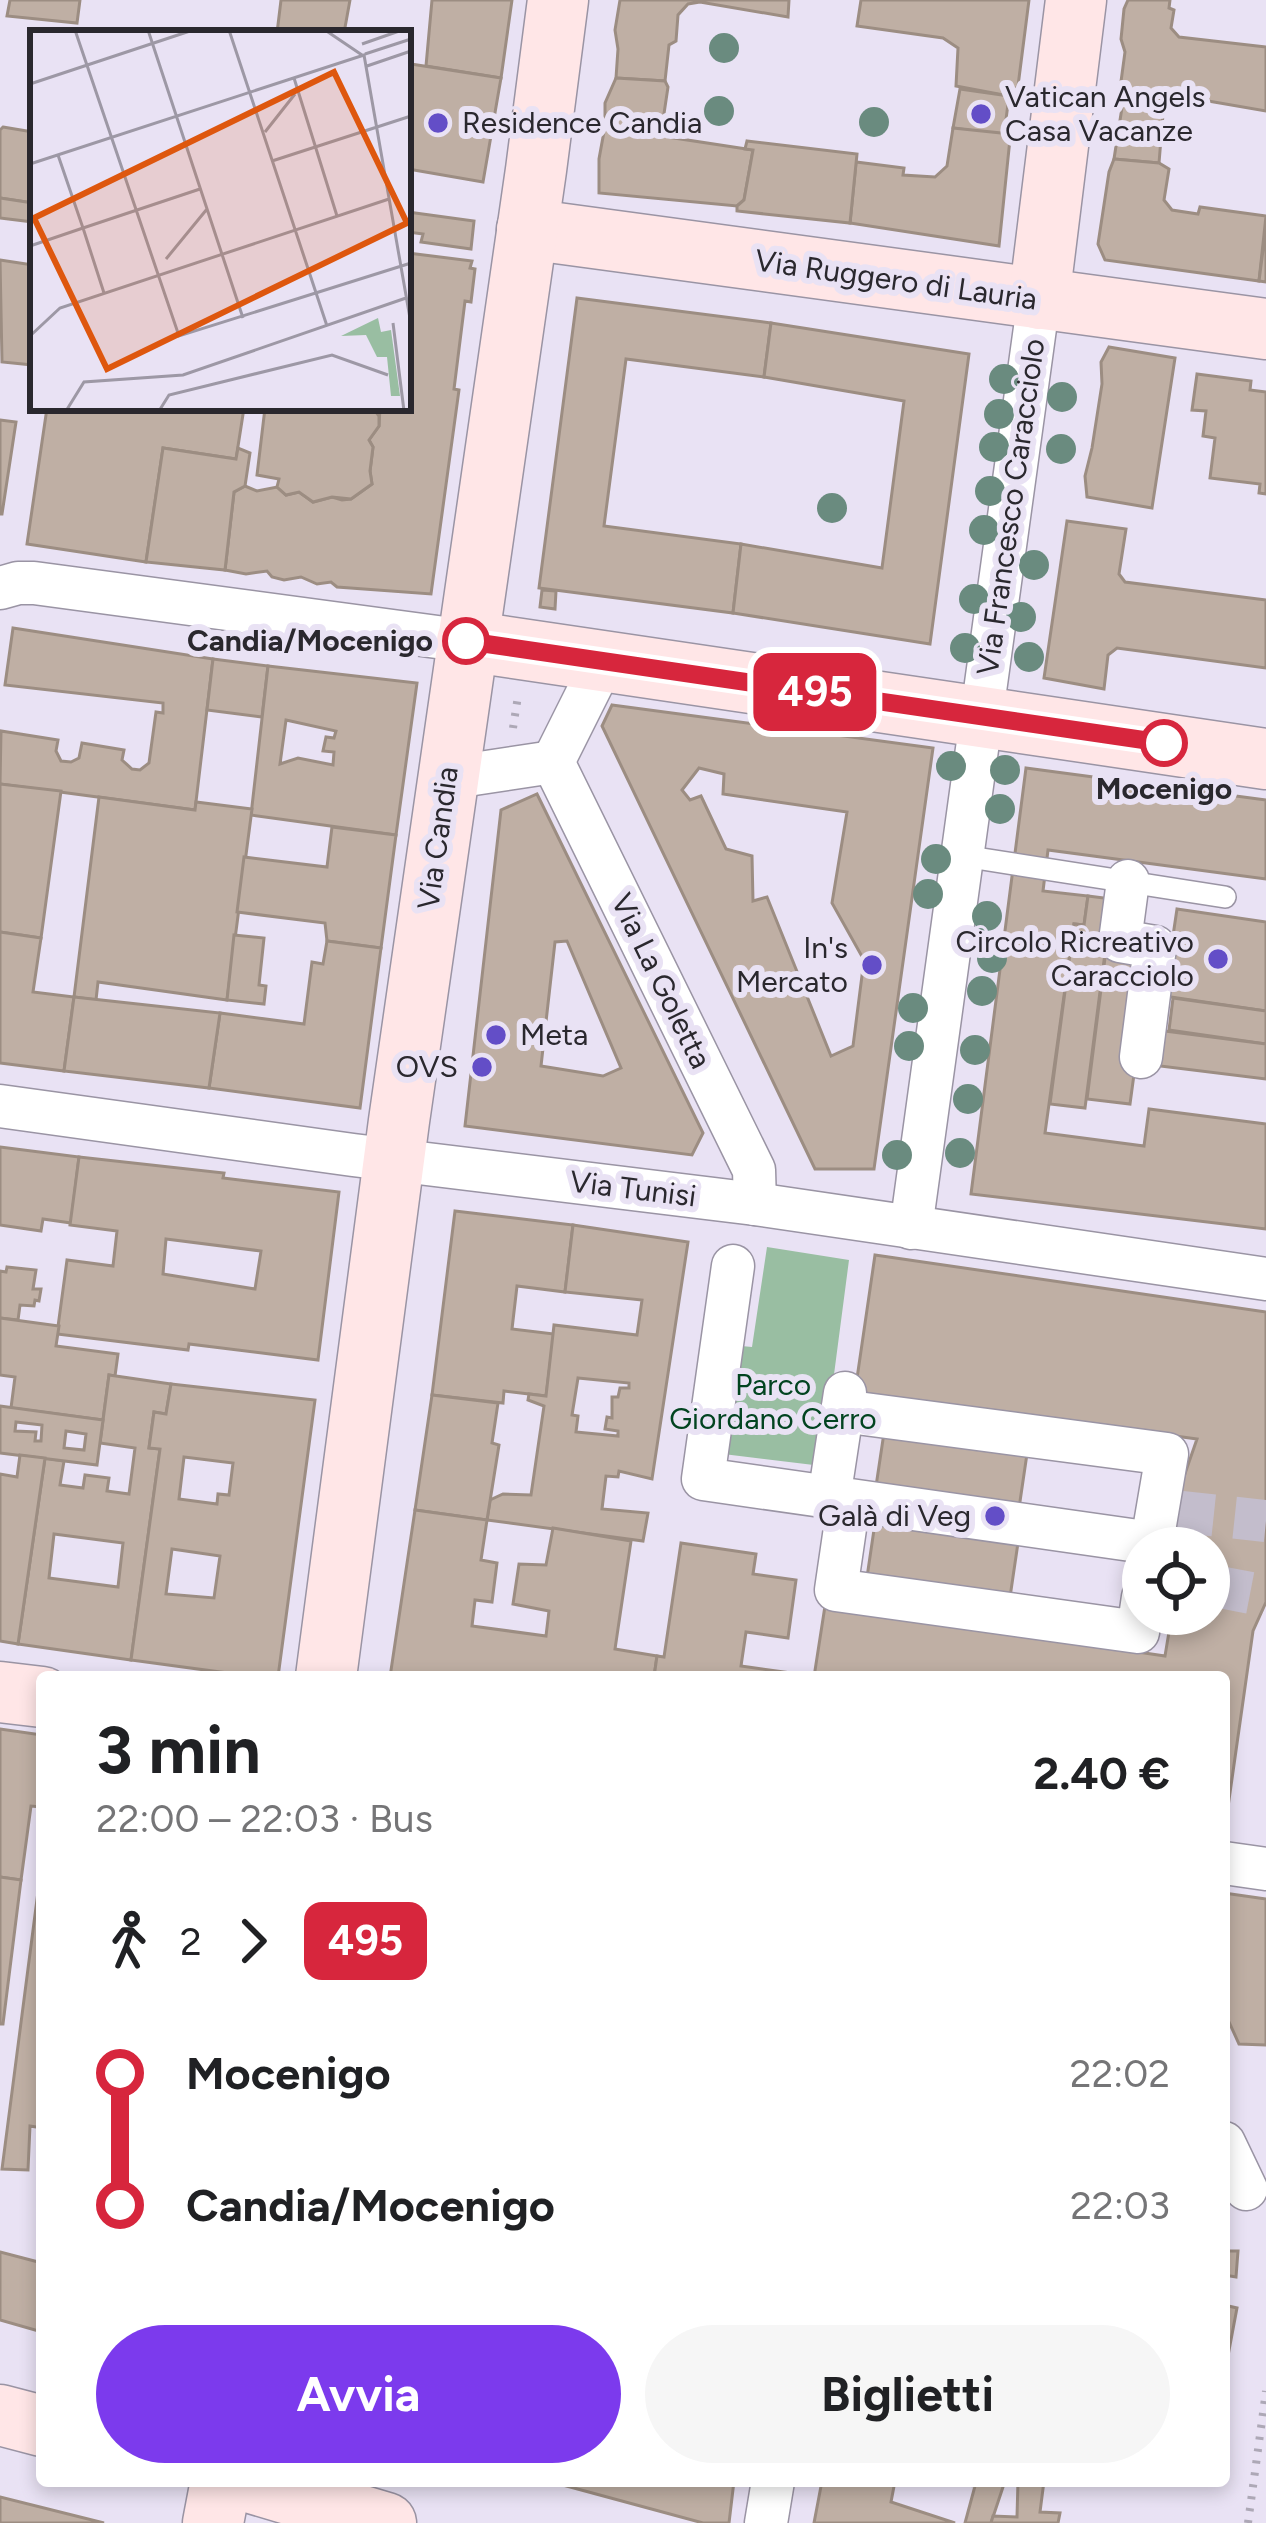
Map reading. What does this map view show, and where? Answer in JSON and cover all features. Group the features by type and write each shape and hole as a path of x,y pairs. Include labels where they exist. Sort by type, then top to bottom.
{"main road":[{"name":"Via Candia","path":"327,1671 558,0"},
{"name":"Via Francesco Caracciolo","path":"1039,299 1076,0"},
{"name":"Via Ruggero di Lauria","path":"527,229 1266,329"},
{"path":"466,641 1266,759"},
{"path":"0,1692 36,1696"},
{"path":"0,2414 36,2424"},
{"path":"213,2523 220,2487"},
{"path":"265,2487 386,2523"}],"street":[{"name":"Via Francesco Caracciolo","path":"911,1228 1039,299"},
{"path":"0,588 34,584 466,641"},
{"path":"447,778 553,761 604,660"},
{"name":"Via La Goletta","path":"553,761 754,1170 755,1204"},
{"path":"1128,881 1120,941 1155,946 1141,1057"},
{"name":"Via Tunisi","path":"0,1106 755,1204 1266,1279"},
{"path":"733,1266 703,1479 839,1499 1147,1527"},
{"path":"1122,1630 836,1590 844,1402 1167,1454 1158,1527"},
{"path":"1230,1864 1266,1869"},
{"path":"1230,2158 1245,2194"},
{"path":"766,2523 771,2487"}],"lane":[{"path":"963,856 1225,897"}],"path":[{"path":"509,748 522,678"},
{"path":"1248,2523 1266,2391"}],"green space":[{"name":"Parco Giordano Cerro","path":"767,1247 849,1260 822,1466 707,1452 720,1344 752,1347"}],"building":[{"path":"10,0 80,0 77,23 7,16"},
{"path":"281,0 350,0 345,30 277,30"},
{"path":"432,0 512,0 501,78 426,66"},
{"path":"620,0 789,0 788,17 688,4 678,15 676,41 669,45 665,81 616,78"},
{"path":"861,0 1029,0 1018,86 1009,96 956,86 958,48 943,38 857,26"},
{"path":"1128,0 1170,0 1169,8 1174,10 1171,28 1179,37 1266,47 1266,111 1164,90 1156,113 1163,114 1159,163 1114,159 1123,101 1121,39"},
{"path":"411,64 501,78 483,182 411,170"},
{"path":"616,78 665,81 662,127 668,137 753,150 744,200 737,206 599,193 605,103"},
{"path":"960,89 1009,96 1004,135 953,128"},
{"path":"953,128 1001,133 1010,139 999,246 850,223 856,162 904,168 903,175 935,177 947,166"},
{"path":"0,130 30,132 30,203 0,198"},
{"path":"747,141 857,154 850,223 737,211 744,200 753,150 745,149"},
{"path":"1114,159 1159,163 1169,169 1164,200 1172,210 1198,214 1200,207 1266,216 1259,281 1105,260 1098,244"},
{"path":"0,198 30,203 30,222 0,218"},
{"path":"411,212 474,221 471,249 421,242 423,234 411,232"},
{"path":"1266,227 1266,282 1259,281"},
{"path":"411,253 472,261 471,302 465,301 454,389 459,390 431,594 337,587 301,577 284,580 267,571 225,570 234,492 245,486 257,491 277,487 286,495 299,492 313,502 351,499 372,484 369,440 379,426 380,411 411,411"},
{"path":"0,260 30,265 30,365 2,362"},
{"path":"577,298 771,323 764,377 626,359 604,526 741,544 733,613 539,588"},
{"path":"771,323 969,354 930,644 733,613 741,544 882,568 904,401 764,377"},
{"path":"1109,347 1175,358 1152,508 1087,497 1085,476 1102,384 1101,362"},
{"path":"1197,374 1251,381 1250,390 1266,392 1266,494 1259,493 1260,484 1210,478 1215,438 1203,436 1206,411 1192,410"},
{"path":"47,411 244,411 236,459 163,448 146,562 27,544"},
{"path":"265,411 375,411 379,416 379,426 369,440 372,484 351,499 313,502 299,492 286,495 277,487 279,479 257,475"},
{"path":"0,420 16,422 2,514 0,514"},
{"path":"163,448 236,459 238,448 250,453 245,486 234,492 225,570 146,562"},
{"path":"1067,521 1126,529 1119,574 1125,582 1266,600 1266,668 1117,648 1108,655 1104,689 1044,678"},
{"path":"542,590 556,591 555,609 540,607"},
{"path":"13,628 213,659 195,810 0,784 1,731 58,740 61,761 79,758 82,743 124,750 122,760 140,770 149,763 156,712 163,713 163,703 5,685"},
{"path":"213,659 268,666 262,717 207,710"},
{"path":"268,666 417,683 396,835 251,815","holes":["286,720 336,731 334,738 326,737 323,751 334,752 333,765 298,758 280,764"]},
{"path":"612,705 933,748 874,1169 815,1169 602,726","holes":["699,768 724,774 723,794 847,812 832,903 864,960 853,1046 831,1056 767,897 753,901 752,856 726,849 701,796 690,800 682,790"]},
{"path":"1026,768 1266,800 1266,879 1048,850 1043,891 1088,896 1084,925 1074,924 1045,1133 1144,1146 1149,1109 1266,1124 1266,1229 971,1194"},
{"path":"0,784 61,791 41,938 0,932"},
{"path":"537,794 703,1133 692,1155 465,1126 501,810","holes":["567,941 621,1068 603,1076 541,1066 555,942"]},
{"path":"99,797 195,810 196,802 252,809 227,1000 98,982 96,1000 74,997"},
{"path":"332,827 396,835 381,948 327,941 325,923 237,912 244,857 327,867"},
{"path":"1088,896 1112,899 1085,1108 1050,1104 1074,924 1084,925"},
{"name":"Circolo Ricreativo Caracciolo","path":"1177,909 1266,922 1266,1011 1164,996"},
{"path":"0,932 41,938 33,992 74,997 64,1071 0,1063"},
{"path":"234,935 264,938 259,985 266,986 264,1004 227,1000"},
{"path":"327,941 381,948 360,1108 209,1088 220,1013 304,1024 312,962 323,964"},
{"path":"1106,950 1150,956 1130,1104 1087,1099"},
{"path":"74,997 220,1013 209,1088 64,1071"},
{"name":"Circolo Ricreativo Caracciolo","path":"1173,998 1266,1011 1266,1044 1169,1030"},
{"path":"1157,1030 1266,1044 1266,1079 1152,1065"},
{"path":"0,1147 79,1157 71,1223 43,1219 41,1231 0,1225"},
{"path":"79,1157 339,1192 318,1360 57,1334 67,1260 113,1266 117,1231 70,1225","holes":["166,1239 261,1251 255,1289 163,1274"]},
{"path":"455,1211 573,1225 565,1292 517,1286 512,1329 554,1334 546,1396 504,1391 503,1403 432,1395"},
{"path":"573,1225 688,1242 652,1479 619,1471 618,1477 606,1476 602,1509 648,1513 643,1541 487,1520 490,1500 503,1494 531,1495 544,1406 528,1400 529,1394 546,1396 554,1325 637,1335 642,1300 565,1292","holes":["578,1378 629,1383 629,1388 620,1388 618,1397 612,1397 612,1418 607,1417 605,1429 618,1431 618,1436 576,1432 578,1416 572,1415"]},
{"path":"875,1255 1266,1312 1266,1602 1253,1631 1230,1793 1230,1671 815,1671 825,1606 1165,1656 1168,1635 1230,1635 1230,1527 1169,1527 1197,1439 855,1392"},
{"path":"7,1267 36,1270 33,1289 41,1289 34,1306 20,1305 18,1320 0,1318 0,1271 6,1272"},
{"path":"0,1318 59,1326 56,1346 118,1354 115,1376 109,1375 103,1420 11,1408 15,1377 0,1375"},
{"path":"109,1375 171,1384 166,1414 154,1412 149,1448 160,1449 131,1660 18,1644 45,1458 64,1461 60,1485 83,1488 85,1475 109,1478 107,1491 129,1494 135,1448 100,1443","holes":["54,1534 123,1543 118,1587 49,1578"]},
{"path":"171,1384 315,1400 279,1671 213,1671 131,1660 160,1449 149,1448 154,1412 166,1414","holes":["184,1457 233,1463 229,1495 218,1494 217,1504 179,1499","172,1549 220,1556 214,1598 166,1594"]},
{"path":"432,1395 498,1403 492,1443 499,1445 487,1520 415,1510"},
{"path":"0,1406 103,1420 97,1465 0,1453","holes":["16,1422 42,1425 41,1441 35,1441 36,1432 15,1431","66,1431 86,1434 84,1450 64,1448"]},
{"path":"885,1426 1028,1447 1018,1515 875,1493"},
{"path":"20,1455 45,1458 18,1644 0,1641 0,1474 17,1477"},
{"path":"415,1510 487,1520 481,1560 497,1563 492,1602 475,1600 472,1626 546,1636 549,1611 513,1604 519,1564 546,1565 553,1528 631,1541 615,1649 657,1656 655,1671 391,1671"},
{"path":"876,1516 1019,1536 1009,1604 866,1584"},
{"path":"681,1543 756,1554 753,1574 796,1580 788,1638 746,1632 741,1666 777,1671 655,1671 657,1656 664,1657"},
{"path":"0,1729 36,1734 36,1806 31,1806 21,1880 0,1877"},
{"path":"0,1877 21,1880 3,2024 0,2024"},
{"path":"1230,1894 1266,1899 1266,2045 1239,2044 1230,2024"},
{"path":"36,1907 36,2127 30,2126 28,2170 2,2169"},
{"path":"1230,2251 1238,2251 1236,2277 1230,2276"},
{"path":"0,2252 36,2261 36,2330 0,2320"},
{"path":"1230,2306 1237,2308 1230,2345"},
{"path":"570,2487 733,2487 729,2523 703,2523"},
{"path":"821,2487 894,2487 891,2502 955,2523 814,2523"},
{"path":"975,2487 1003,2487 991,2523 965,2523"},
{"path":"1018,2487 1043,2487 1040,2512 1060,2513 1058,2523 991,2523 993,2516 1017,2517"},
{"path":"0,2497 104,2523 0,2523"}],"tunnel":[{"path":"1172,1511 1266,1521"},
{"path":"1230,1589 1266,1596"}],"bus line":[{"name":"495","path":"466,641 1164,743"}],"place":[{"name":"Vatican Angels Casa Vacanze","path":"981,114"},
{"name":"Residence Candia","path":"438,123"},
{"name":"Candia/Mocenigo","path":"466,641"},
{"name":"Mocenigo","path":"1164,743"},
{"name":"Circolo Ricreativo Caracciolo","path":"1218,959"},
{"name":"In's Mercato","path":"872,965"},
{"name":"Meta","path":"496,1035"},
{"name":"OVS","path":"482,1067"},
{"name":"Galà di Veg","path":"995,1516"}]}
